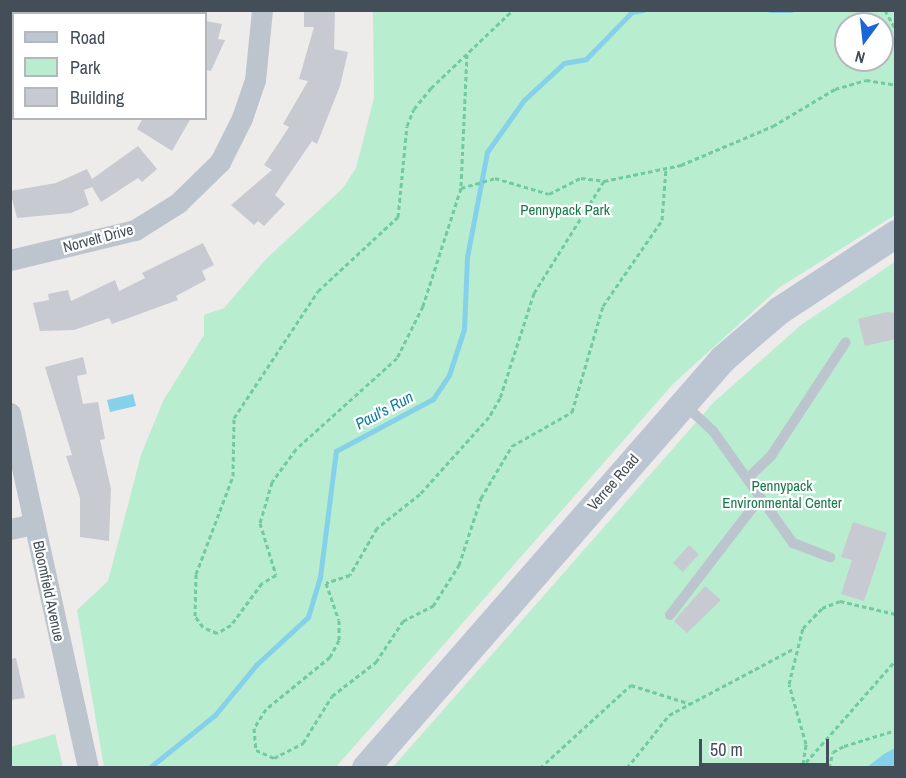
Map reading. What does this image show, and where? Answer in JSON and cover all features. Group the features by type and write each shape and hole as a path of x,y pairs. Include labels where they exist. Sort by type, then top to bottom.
{"main road":[{"name":"Verree Road","path":"366,768 682,403 778,311 896,234"}],"street":[{"name":"Norvelt Drive","path":"10,260 135,230 178,204 220,162 242,118 255,80 262,10"},
{"name":"Bloomfield Avenue","path":"10,413 17,477 34,524 88,768"},
{"path":"10,529 34,524"}],"lane":[{"path":"747,479 771,456 846,342"},
{"path":"682,403 713,431 793,543 830,557"},
{"path":"670,615 760,498"}],"path":[{"path":"467,54 461,188 423,306 396,358 296,449 272,482 260,523 276,575 231,625 217,633 202,627 195,616 196,574 233,476 234,418 318,291 398,217 407,126 414,109 467,54 513,10"},
{"path":"885,10 896,30"},
{"path":"461,188 495,178 549,194 581,178 604,181 666,168 773,126 835,88 866,80 896,85"},
{"path":"604,181 534,293 500,398 489,417 420,494 377,528 350,575 326,584 339,620 339,640 330,657 266,709 254,728 256,750 274,758 303,742 332,696 376,662 403,621 433,606 459,565 481,498 512,446 572,412 603,306 662,220 666,168"},
{"path":"802,766 806,744 789,684 794,649 816,615 840,601 896,614"},
{"path":"627,768 669,715 794,649"},
{"path":"802,766 896,660"},
{"path":"540,768 631,685 691,704"},
{"path":"829,768 833,752 844,746 896,730"}],"green space":[{"name":"Pennypack Park","path":"373,11 895,11 895,215 780,287 673,384 336,767 104,767 77,610 108,581 141,455 163,401 204,335 204,315 224,308 266,259 343,188 356,168 374,98"},
{"name":"Pennypack Environmental Center","path":"895,262 895,767 392,768 714,402 801,325"},
{"path":"55,734 63,767 11,767 11,747"}],"water":[{"path":"133,394 136,406 110,412 107,400"},
{"path":"895,748 895,767 867,767 884,754"}],"building":[{"path":"304,10 335,10 334,49 348,52 340,86 317,144 312,141 275,195 285,204 264,226 258,221 254,225 231,205 272,170 264,165 289,127 283,124 308,81 299,79 314,27 304,27"},
{"path":"207,21 222,24 218,39 225,40 211,71 207,70"},
{"path":"142,120 190,120 172,151 137,129"},
{"path":"138,146 157,169 142,182 138,178 101,202 92,187 84,190 89,205 71,213 17,218 10,191 56,183 87,169 92,179"},
{"path":"203,243 214,265 202,271 206,280 176,296 178,300 112,324 109,318 74,330 40,331 33,303 49,300 48,294 68,290 71,301 115,280 119,291 145,278 142,273"},
{"path":"887,312 896,313 896,339 865,346 858,319"},
{"path":"83,357 87,374 77,376 83,404 98,402 105,439 100,440 111,489 109,541 80,537 80,498 66,456 72,455 45,367"},
{"path":"853,522 887,533 864,601 841,594 852,560 841,557"},
{"path":"689,545 699,554 683,572 673,563"},
{"path":"705,586 721,600 687,633 674,621"},
{"path":"16,658 25,698 10,700 10,659"}],"waterway":[{"name":"Paul's Run","path":"149,768 215,715 256,665 308,617 320,577 336,451 433,399 449,375 464,329 467,257 487,152 524,100 564,63 586,59 632,12 643,10"},
{"name":"Paul's Run","path":"770,10 791,10"}]}
